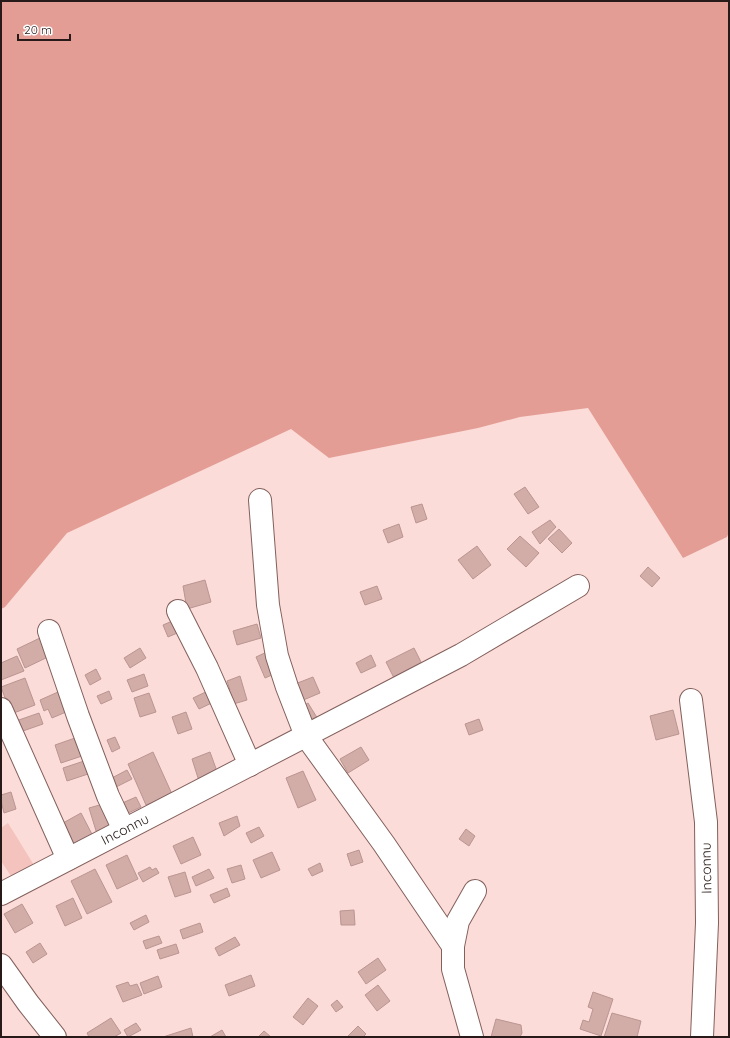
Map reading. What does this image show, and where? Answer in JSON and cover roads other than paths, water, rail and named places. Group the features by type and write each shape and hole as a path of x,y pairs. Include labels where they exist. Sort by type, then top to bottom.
{"street":[{"path":"260,500 268,605 276,648 287,687 306,736 384,844 453,946"},
{"name":"Inconnu","path":"1,894 461,655 578,586"},
{"path":"178,611 207,668 250,765"},
{"path":"49,631 78,716 108,796 124,830"},
{"name":"Inconnu","path":"691,700 706,822 707,923 702,1037"},
{"path":"1,709 68,859"},
{"path":"472,1037 453,969 453,946 458,921 476,891"},
{"path":"1,966 55,1037"}]}
